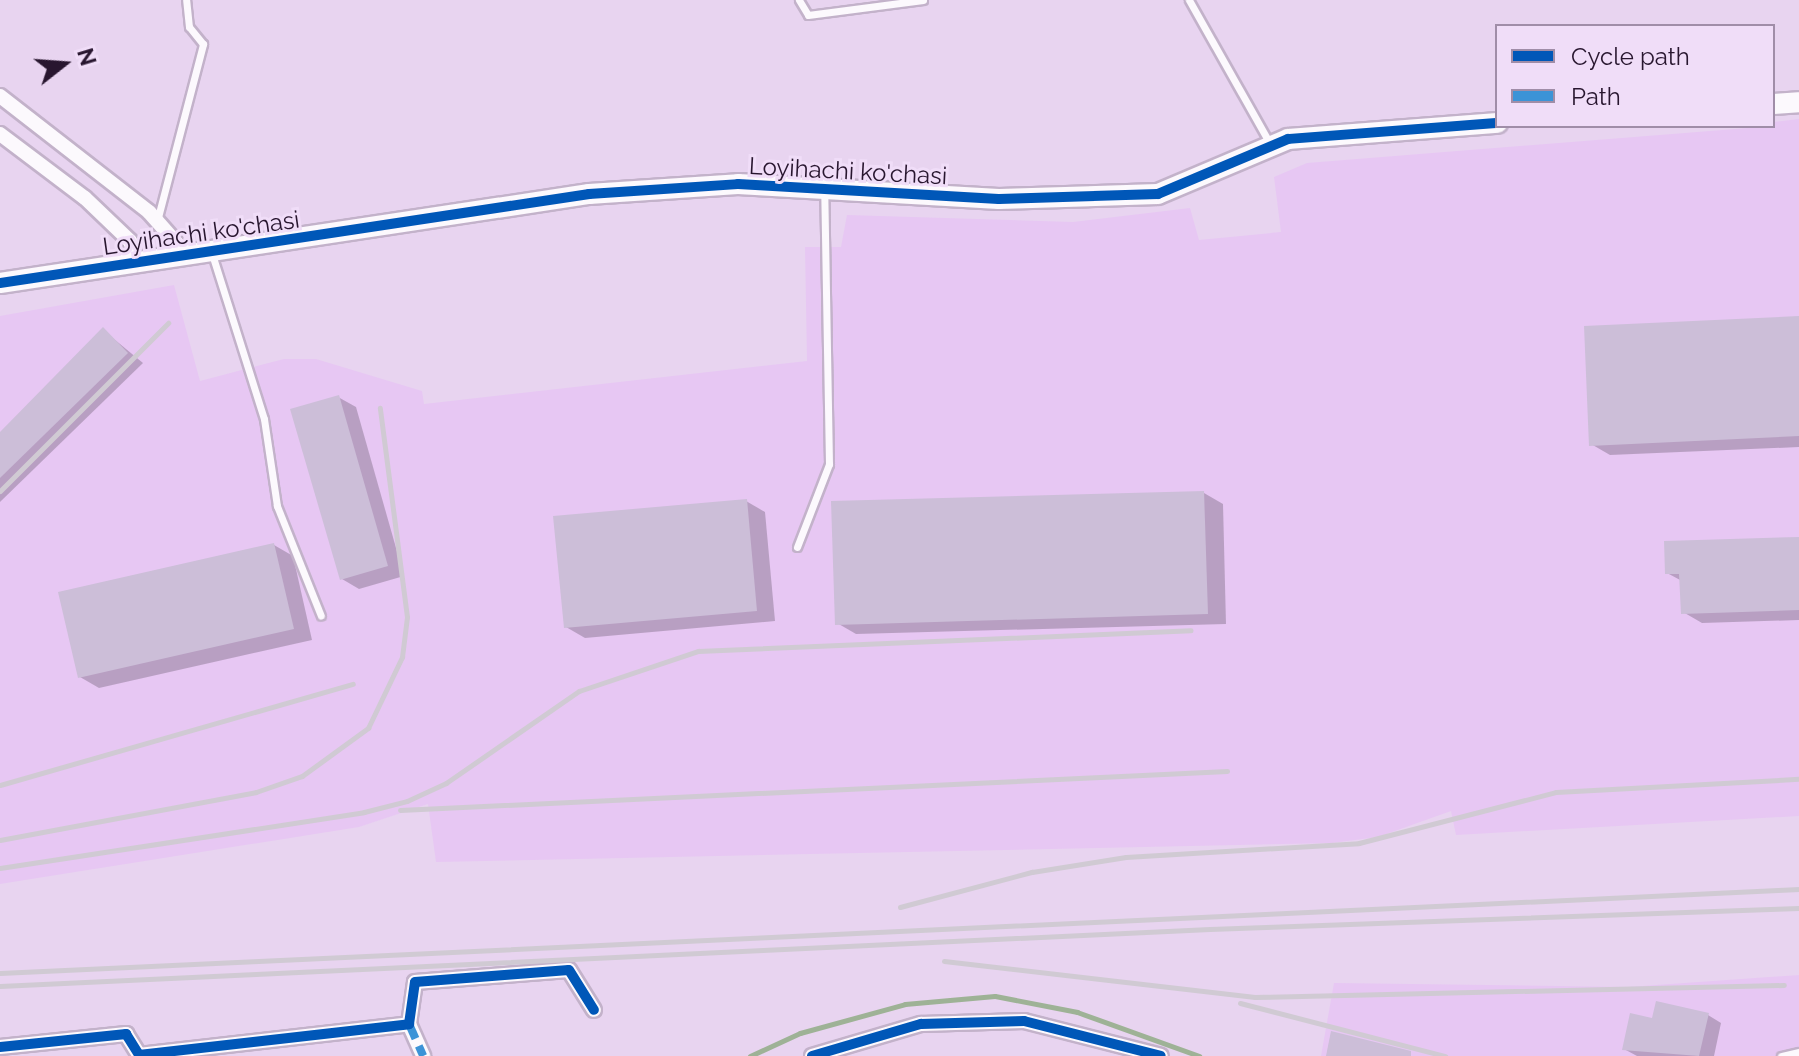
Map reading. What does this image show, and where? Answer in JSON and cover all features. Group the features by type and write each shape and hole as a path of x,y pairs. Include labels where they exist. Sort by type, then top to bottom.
{"street":[{"path":"0,96 157,221 187,255"},
{"path":"1775,104 1799,102"},
{"name":"Loyihachi ko'chasi","path":"0,283 589,194 738,184 999,199 1158,194 1288,139 1495,123"},
{"path":"0,134 85,198 130,241 137,262"},
{"path":"423,1056 409,1024 415,982 569,970 594,1010"},
{"path":"812,1056 921,1024 1024,1021 1161,1056"},
{"path":"0,1047 126,1034 139,1056 409,1024"}],"lane":[{"path":"157,221 203,44 189,27 186,0"},
{"path":"799,0 808,15 923,0"},
{"path":"1189,0 1217,42 1271,146"},
{"path":"797,547 829,464 824,191"},
{"path":"211,252 264,419 277,506 321,616"},
{"path":"1781,1056 1799,1052"}],"shaded area":[{"path":"1799,119 1799,816 1456,835 1451,811 1378,837 1332,843 436,862 428,804 359,827 0,884 0,316 174,285 200,381 284,359 316,359 422,391 424,404 807,361 805,247 841,247 847,215 1073,222 1190,208 1199,240 1281,232 1274,177 1307,163 1775,128 1775,122"},
{"path":"1799,975 1799,1056 1321,1056 1334,983 1628,987"}],"building":[{"path":"1799,316 1799,436 1589,446 1584,326"},
{"path":"103,327 128,353 0,478 0,432"},
{"path":"339,395 388,566 340,580 290,409"},
{"path":"1204,491 1208,614 835,625 831,501"},
{"path":"747,499 757,611 564,628 553,516"},
{"path":"1799,537 1799,610 1681,614 1679,574 1665,574 1664,541"},
{"path":"274,543 294,629 78,678 58,592"},
{"path":"1656,1001 1709,1013 1699,1056 1622,1050 1630,1013 1652,1018"},
{"path":"1331,1031 1411,1051 1411,1056 1326,1056"}],"waterway":[{"path":"750,1056 800,1033 905,1004 995,996 1077,1012 1199,1056"}],"railway":[{"path":"0,491 168,323"},
{"path":"0,840 256,792 302,776 368,728 402,657 407,617 380,408"},
{"path":"0,868 364,812 407,801 446,783 579,691 698,651 1191,630"},
{"path":"0,785 353,684"},
{"path":"400,810 1227,771"},
{"path":"900,907 1032,872 1126,857 1359,843 1556,792 1799,779"},
{"path":"0,973 1799,889"},
{"path":"0,986 1210,929 1799,908"},
{"path":"944,961 1255,997 1784,985"},
{"path":"1240,1003 1445,1056"}],"marked path":[{"path":"409,1024 423,1056"}],"cycle path":[{"path":"0,283 589,194 738,184 999,199 1158,194 1288,139 1495,123"},
{"path":"0,1047 126,1034 139,1055 409,1024 415,982 569,970 594,1010"},
{"path":"812,1056 921,1024 1024,1021 1161,1056"}]}
